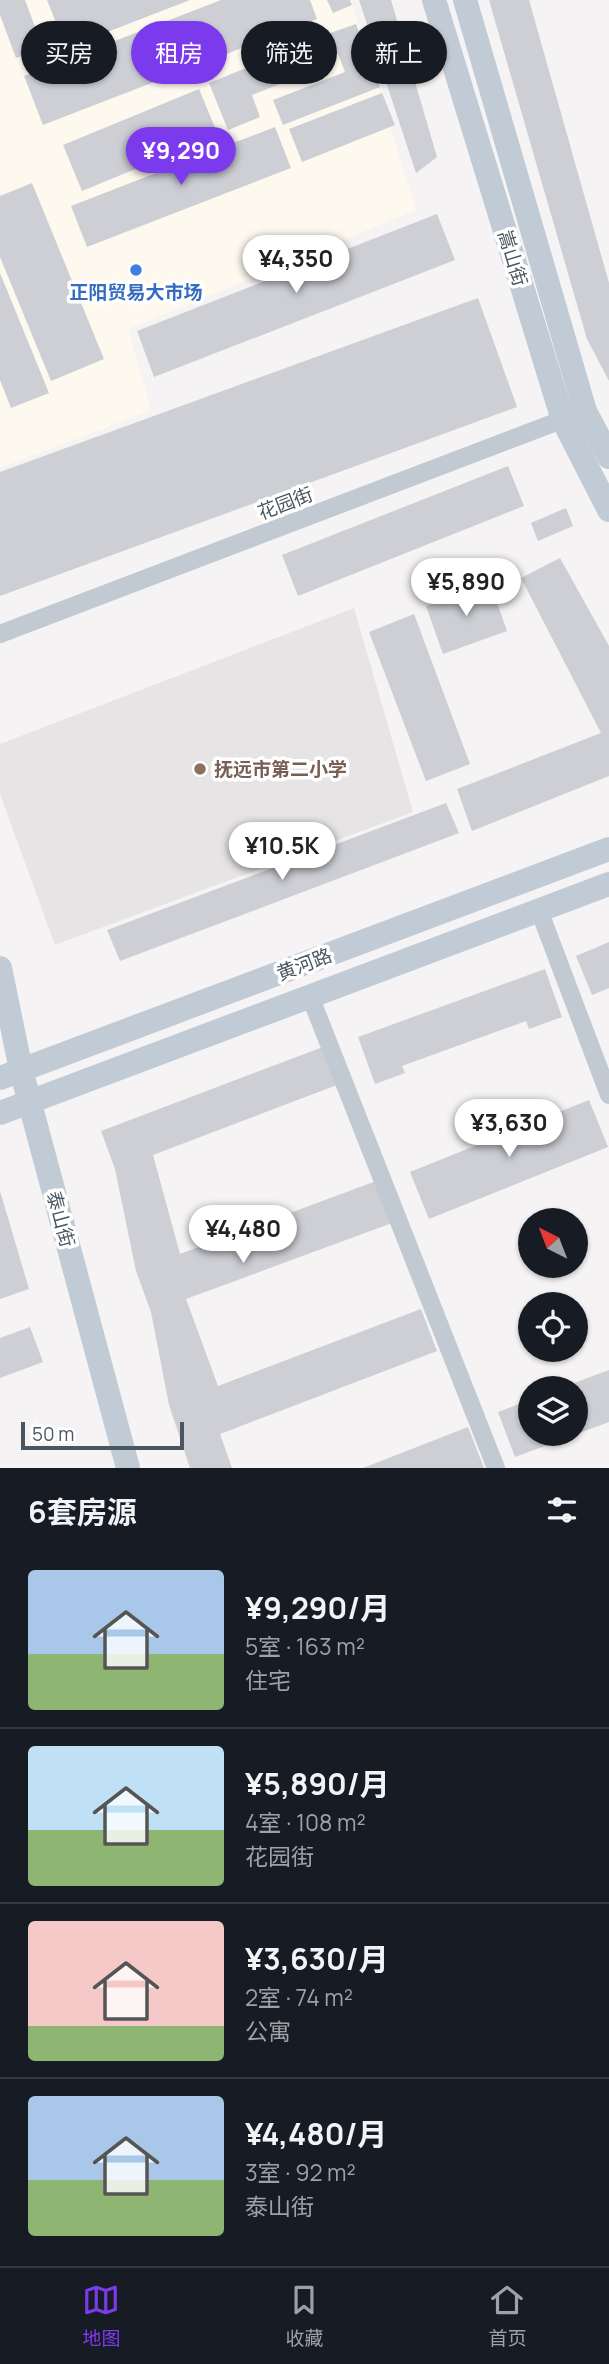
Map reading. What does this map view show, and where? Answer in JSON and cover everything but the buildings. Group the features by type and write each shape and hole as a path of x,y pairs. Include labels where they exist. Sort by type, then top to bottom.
{"main road":[{"name":"嵩山街","path":"434,0 574,415 609,510"},
{"name":"嵩山街","path":"465,0 574,415 609,457"},
{"name":"黄河路","path":"11,1074 609,849"},
{"name":"黄河路","path":"0,1114 609,884"},
{"name":"泰山街","path":"0,968 11,1074 30,1102 128,1468"}],"street":[{"name":"花园街","path":"0,634 574,415"},
{"path":"540,910 609,1095"},
{"path":"310,996 496,1468"}],"shaded area":[{"name":"正阳贸易大市场","path":"0,0 351,0 358,21 351,21 351,84 377,84 416,210 128,329 151,410 0,468"},
{"name":"抚远市第二小学","path":"354,608 413,812 55,945 0,794 0,744"}],"place":[{"name":"正阳贸易大市场","path":"136,270"},
{"name":"抚远市第二小学","path":"200,769"}]}
